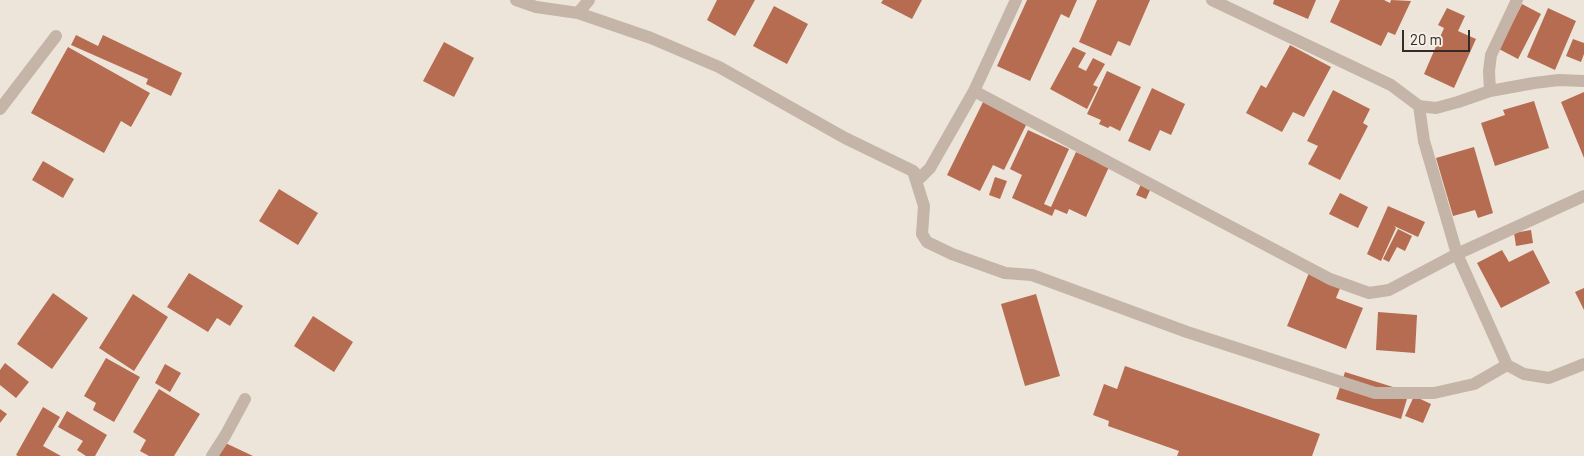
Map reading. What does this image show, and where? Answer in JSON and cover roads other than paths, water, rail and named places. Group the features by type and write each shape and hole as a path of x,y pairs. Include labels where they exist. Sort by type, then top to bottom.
{"street":[{"path":"516,0 536,7 578,13 651,38 719,66 846,138 913,171 920,178 930,168 974,91 1016,0"},
{"path":"578,13 589,0"},
{"path":"1212,0 1391,85 1418,106 1436,108 1490,90 1559,80 1584,81"},
{"path":"1490,90 1489,71 1491,55 1517,0"},
{"path":"0,110 56,36"},
{"path":"974,91 1330,279 1368,293 1389,290 1456,254 1584,196"},
{"path":"1418,106 1424,141 1456,254 1507,365 1524,374 1549,378 1584,364"},
{"path":"913,171 924,206 922,234 927,242 1004,273 1032,275 1188,332 1375,393 1434,393 1474,384 1507,365"},
{"path":"212,456 245,399"}]}
